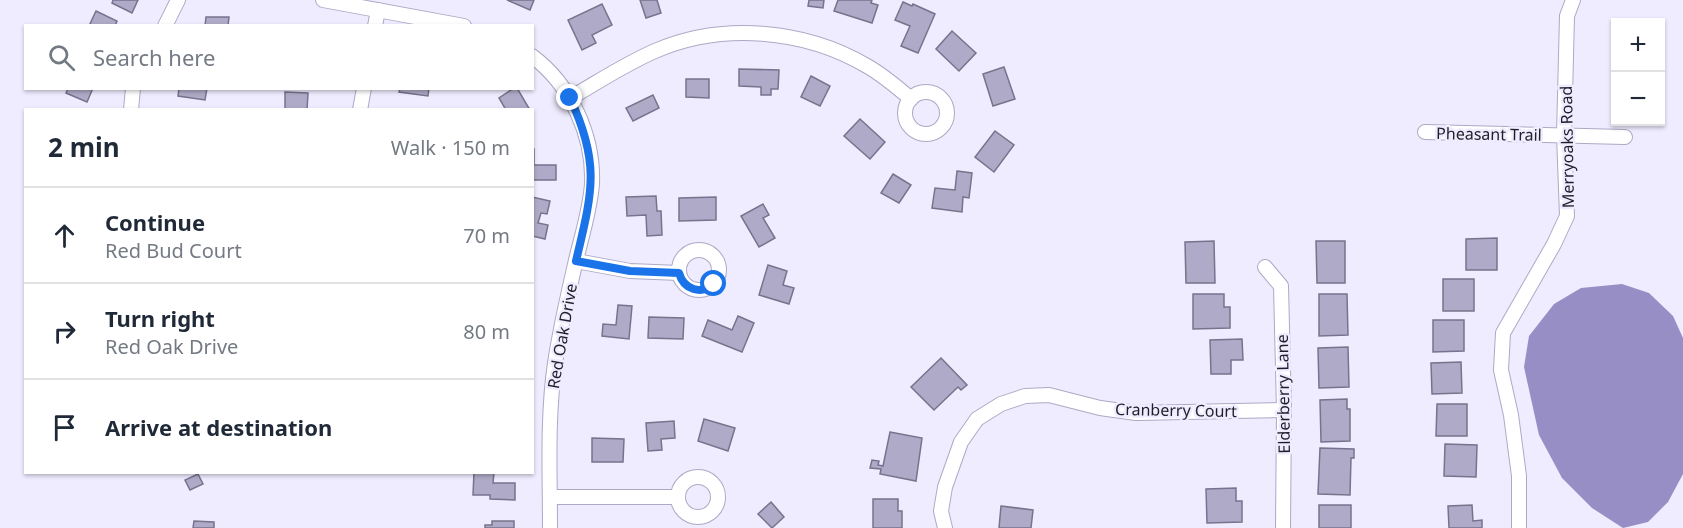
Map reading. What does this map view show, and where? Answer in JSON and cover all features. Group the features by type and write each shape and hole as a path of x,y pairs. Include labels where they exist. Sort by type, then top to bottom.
{"street":[{"path":"166,24 178,0"},
{"path":"323,0 453,24"},
{"name":"Merryoaks Road","path":"1519,528 1519,476 1511,415 1501,370 1503,333 1554,244 1567,216 1564,135 1567,16 1573,0"},
{"path":"375,24 378,10"},
{"path":"570,98 662,48 712,36 752,33 803,39 840,52 882,75 911,99"},
{"name":"Red Oak Drive","path":"534,58 548,70 570,98 586,136 592,168 590,201 562,320 554,374 549,448 550,528"},
{"path":"131,108 133,90"},
{"path":"360,108 364,90"},
{"name":"Pheasant Trail","path":"1425,132 1625,137"},
{"path":"576,261 630,271 679,273"},
{"name":"Elderberry Lane","path":"1265,267 1281,286 1284,410 1283,528"},
{"name":"Cranberry Court","path":"945,528 941,511 945,488 961,442 978,419 1000,404 1025,396 1049,395 1100,408 1136,413 1284,410"},
{"path":"550,497 678,497"}],"shaded area":[{"path":"1622,284 1649,293 1673,316 1683,338 1683,474 1668,502 1648,522 1623,528 1592,508 1562,478 1539,435 1524,367 1529,336 1554,304 1581,288"}],"building":[{"path":"113,0 138,0 132,13 112,3"},
{"path":"507,0 534,0 530,10"},
{"path":"640,0 657,0 661,13 646,18"},
{"path":"809,0 824,0 823,8 808,6"},
{"path":"838,0 872,0 871,3 878,5 872,23 834,11"},
{"path":"903,2 935,14 918,53 901,46 910,26 895,20"},
{"path":"602,4 612,25 592,35 596,43 582,50 568,20"},
{"path":"96,11 117,21 116,24 90,24"},
{"path":"206,17 229,17 228,24 205,24"},
{"path":"952,31 976,53 959,71 936,49"},
{"path":"1004,67 1015,99 993,106 983,74"},
{"path":"739,69 779,70 778,89 771,89 771,95 761,95 761,87 739,86"},
{"path":"811,76 830,86 820,106 801,97"},
{"path":"686,79 709,79 709,98 686,97"},
{"path":"67,90 92,90 87,102 66,93"},
{"path":"179,90 207,90 205,100 178,96"},
{"path":"400,90 429,90 428,96 399,92"},
{"path":"511,90 518,90 529,108 505,108 499,98"},
{"path":"285,92 308,93 307,108 285,108"},
{"path":"653,95 659,108 633,121 626,108"},
{"path":"860,119 885,142 870,159 844,136"},
{"path":"995,131 1014,145 994,172 975,157"},
{"path":"534,165 556,165 556,180 534,180"},
{"path":"957,171 972,173 969,198 963,197 962,212 932,208 935,188 955,190"},
{"path":"893,174 911,185 899,203 881,193"},
{"path":"656,196 657,211 661,211 662,235 647,236 646,215 627,216 626,197"},
{"path":"534,197 550,201 547,214 541,213 538,223 548,225 545,239 534,236"},
{"path":"716,197 716,220 679,221 679,198"},
{"path":"763,204 769,215 763,218 775,238 759,247 741,216"},
{"path":"1497,238 1497,270 1466,270 1466,239"},
{"path":"1214,241 1215,283 1186,283 1185,242"},
{"path":"1316,241 1345,241 1345,283 1317,283"},
{"path":"768,265 787,271 783,285 794,288 789,304 759,295"},
{"path":"1443,279 1474,279 1474,311 1443,311"},
{"path":"1193,294 1224,294 1224,307 1230,307 1230,328 1193,329"},
{"path":"1319,294 1347,294 1348,335 1319,336"},
{"path":"618,305 632,306 629,339 602,336 603,324 616,325"},
{"path":"738,316 754,323 742,352 702,336 708,320 732,330"},
{"path":"649,317 684,318 683,339 648,338"},
{"path":"1433,320 1464,320 1464,351 1433,352"},
{"path":"1242,339 1243,360 1231,360 1231,374 1211,374 1210,340"},
{"path":"1348,347 1349,387 1319,388 1318,348"},
{"path":"941,358 967,385 961,390 958,387 934,410 911,387"},
{"path":"1461,362 1462,393 1432,394 1431,363"},
{"path":"1347,399 1347,409 1350,409 1350,441 1321,442 1320,400"},
{"path":"1437,404 1467,404 1467,436 1436,436"},
{"path":"704,419 735,428 728,451 698,441"},
{"path":"674,421 675,438 661,439 662,450 648,451 646,423"},
{"path":"890,432 922,438 916,481 880,474 881,469 870,468 872,460 879,461 878,465 883,466"},
{"path":"592,438 624,439 623,462 592,462"},
{"path":"1445,444 1477,445 1476,477 1444,476"},
{"path":"1320,448 1354,449 1354,458 1351,458 1350,495 1318,494"},
{"path":"198,474 203,484 190,490 185,480"},
{"path":"474,474 494,474 493,483 515,483 515,500 490,499 490,495 473,495"},
{"path":"1236,488 1236,501 1242,501 1242,522 1207,523 1206,489"},
{"path":"873,499 898,499 898,511 902,511 902,528 873,528"},
{"path":"771,502 784,517 772,528 758,514"},
{"path":"1319,505 1351,505 1351,528 1319,528"},
{"path":"1472,505 1473,521 1482,520 1482,528 1449,528 1448,506"},
{"path":"1001,506 1033,510 1031,528 999,528"},
{"path":"194,521 214,522 214,528 193,528"},
{"path":"492,521 514,521 514,528 485,528 485,525 492,525"}],"route":[{"path":"570,98 586,136 592,168 590,201 576,261 630,271 679,273 687,286 696,290 706,289 714,284"}]}
